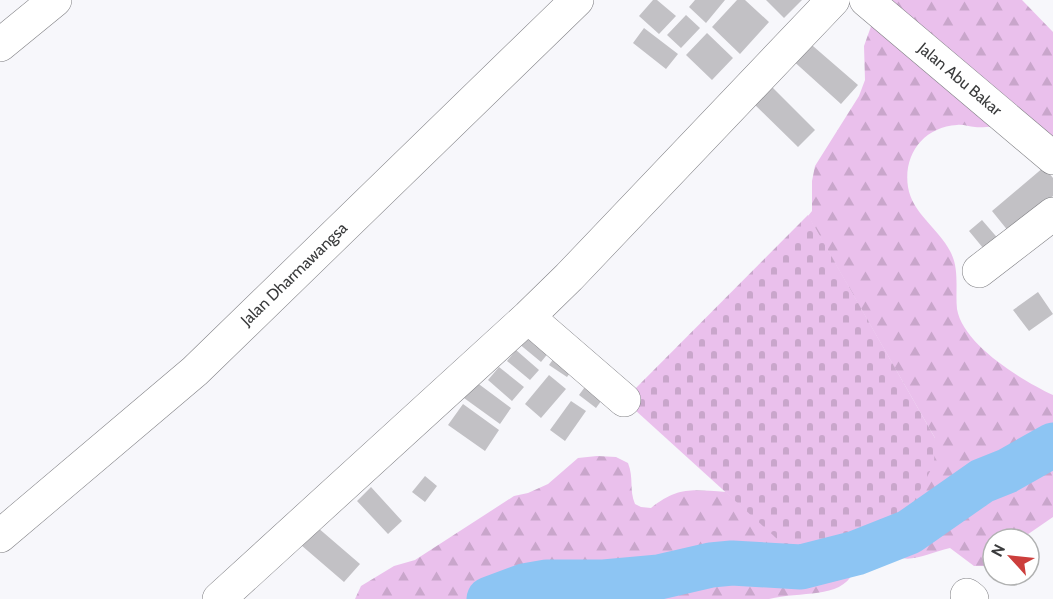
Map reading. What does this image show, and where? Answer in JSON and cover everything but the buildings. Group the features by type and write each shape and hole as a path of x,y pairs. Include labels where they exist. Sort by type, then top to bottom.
{"street":[{"path":"0,45 56,0"},
{"name":"Jalan Dharmawangsa","path":"0,536 195,371 577,0"},
{"path":"219,599 528,317 569,277 833,0"},
{"name":"Jalan Abu Bakar","path":"866,0 1053,158"},
{"path":"979,270 1053,214"},
{"path":"528,317 624,400"}],"green space":[{"path":"866,0 1022,0 1053,32 1053,158 1002,128 957,125 935,131 918,144 907,175 908,187 915,205 945,243 953,258 956,272 957,309 970,336 1011,371 1053,395 1053,517 1038,527 981,527 981,566 974,566 950,548 909,559 900,558 887,545 883,531 914,501 935,438 808,216 812,211 812,181 815,166 859,96 865,80 864,46 874,18"},
{"path":"808,215 935,438 934,464 914,501 883,531 852,544 814,551 786,547 624,400"},
{"path":"616,457 628,463 633,499 635,504 641,507 651,508 670,496 686,491 726,492 786,546 828,556 844,563 853,573 839,587 829,591 769,599 355,599 361,586 394,566 415,560 514,496 528,493 548,484 578,458"}],"waterway":[{"path":"489,599 524,586 547,582 604,582 659,577 711,565 732,563 801,567 856,553 909,532 982,481 1007,471 1053,445"}]}
